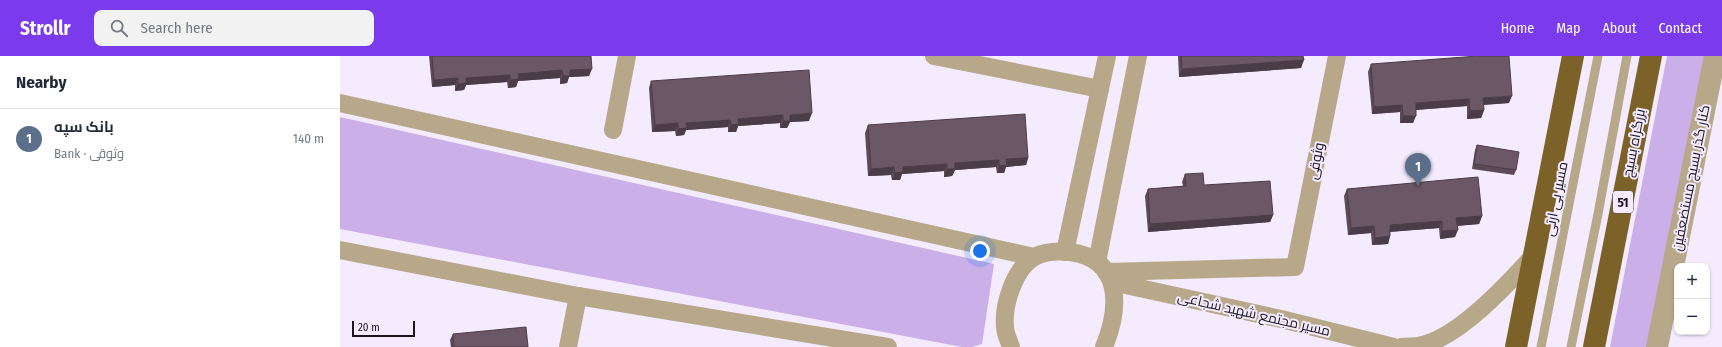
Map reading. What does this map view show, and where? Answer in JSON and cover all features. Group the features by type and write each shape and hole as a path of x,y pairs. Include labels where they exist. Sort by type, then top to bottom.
{"highway":[{"path":"1516,347 1573,56"},
{"name":"بزرگراه بسیج","path":"1594,347 1651,56"}],"street":[{"path":"613,130 627,56"},
{"path":"934,56 1100,89"},
{"path":"1065,252 1107,56"},
{"path":"1104,347 1112,329 1116,305 1105,272 1138,56"},
{"name":"وثوقی","path":"1105,272 1295,267 1337,56"},
{"name":"کنار گذر بسیج مستضعفین","path":"1657,347 1715,56"},
{"path":"340,103 1034,257"},
{"path":"340,250 578,296 888,347"},
{"path":"1011,347 1005,328 1005,306 1011,288 1021,270 1034,257 1057,250 1081,254 1105,272"},
{"path":"1401,347 1423,345 1450,333 1507,285 1534,255"},
{"name":"مسیر مجتمع شهید شجاعی","path":"1105,272 1281,319 1394,347"},
{"path":"568,347 578,296"}],"lane":[{"name":"مسیر بی ارتی","path":"1541,347 1598,56"},
{"path":"1571,347 1598,214 1627,56"}],"shaded area":[{"path":"1667,56 1709,56 1652,347 1610,347"},
{"path":"340,117 994,264 982,344 972,347 962,347 340,229"}],"building":[{"path":"432,56 591,56 592,69 570,70 570,76 563,76 562,70 518,74 519,79 510,80 510,75 466,78 466,83 458,84 458,78 434,80"},
{"path":"1181,56 1303,56 1304,60 1182,69"},
{"path":"1478,56 1509,56 1512,96 1483,98 1484,110 1470,111 1469,99 1416,103 1416,116 1403,116 1402,105 1374,107 1371,64"},
{"path":"809,70 812,113 790,115 790,121 783,121 783,115 738,119 739,124 731,125 730,120 686,123 687,128 678,129 678,123 655,125 651,81"},
{"path":"1025,114 1028,158 1006,159 1007,165 999,166 999,160 955,163 955,169 947,169 947,164 903,167 903,172 895,173 894,167 871,169 868,125"},
{"path":"1477,145 1519,152 1516,170 1474,164"},
{"path":"1203,173 1204,185 1270,181 1273,215 1150,224 1148,189 1186,186 1185,174"},
{"path":"1478,177 1482,216 1456,218 1458,230 1442,231 1442,221 1390,225 1390,236 1375,238 1374,226 1351,228 1347,189"},
{"path":"526,327 528,347 454,347 453,334"}],"place":[{"name":"بانک سپه","path":"1418,186"}]}
